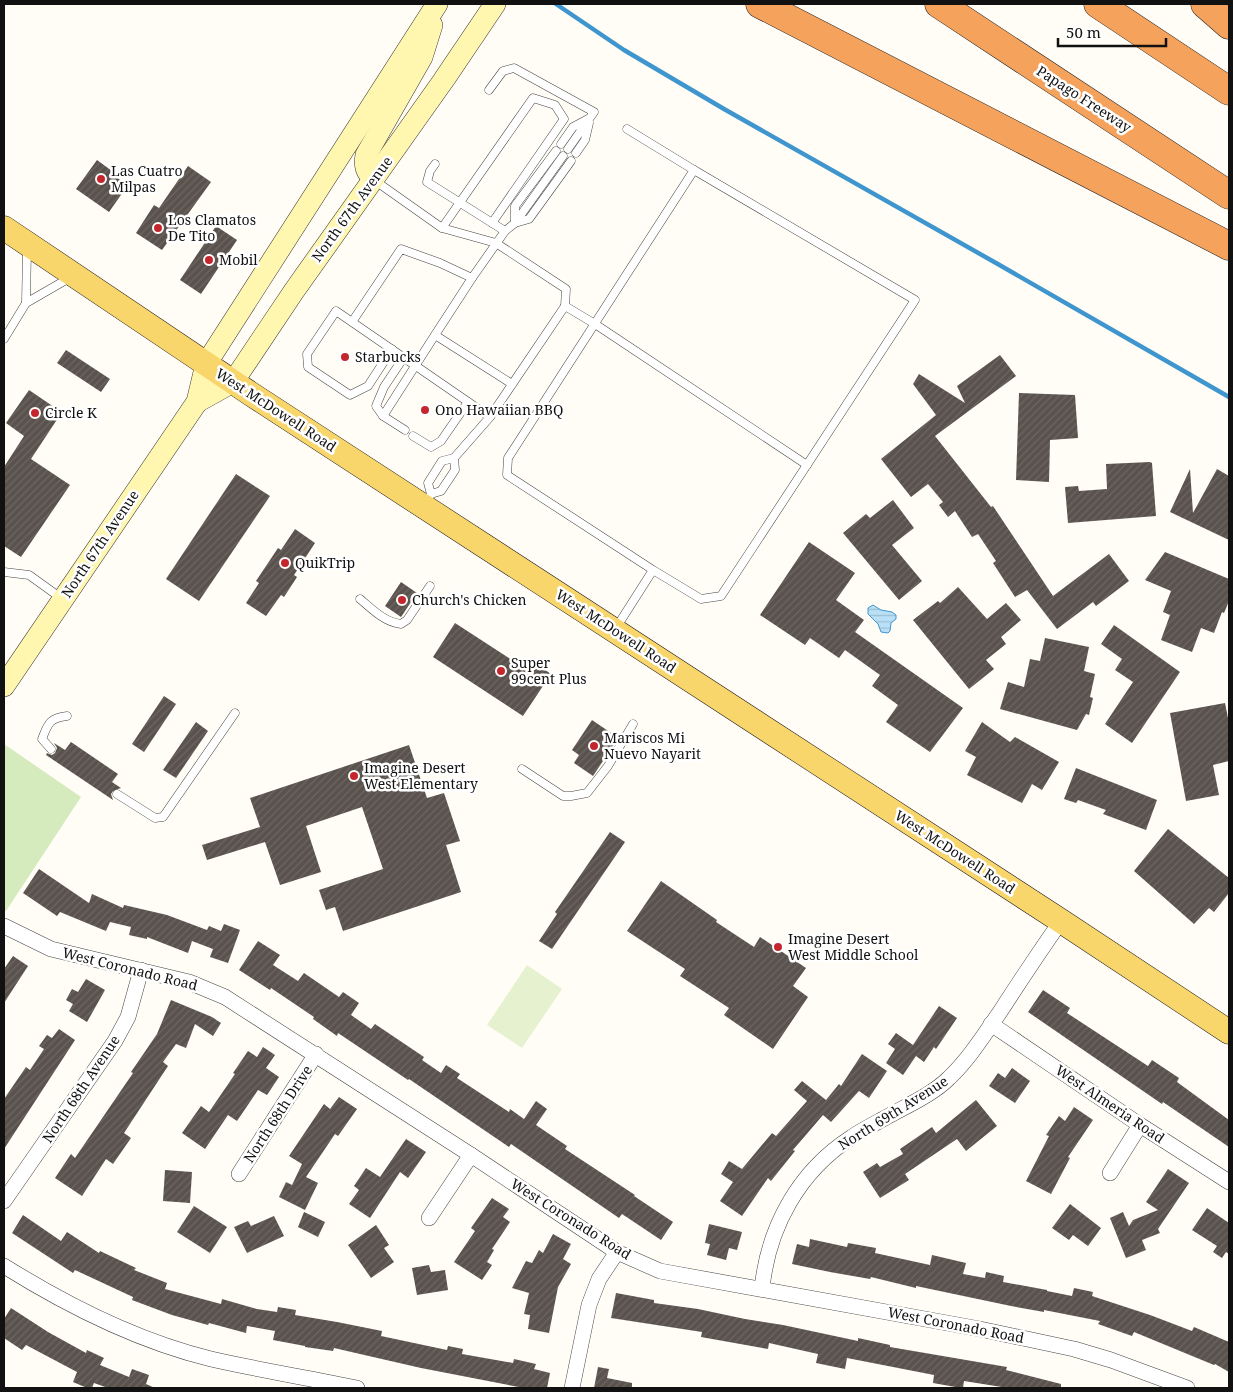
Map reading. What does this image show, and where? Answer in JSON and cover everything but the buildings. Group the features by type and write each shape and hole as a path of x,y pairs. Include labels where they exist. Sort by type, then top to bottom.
{"highway":[{"path":"760,4 1229,246"},
{"name":"Papago Freeway","path":"939,4 1229,195"},
{"path":"1098,4 1229,90"},
{"path":"1205,4 1229,25"}],"main road":[{"path":"373,179 366,171 364,165 366,155 422,57 438,4"},
{"name":"North 67th Avenue","path":"4,686 197,402 206,364 438,4"},
{"name":"North 67th Avenue","path":"197,402 233,382 294,291 443,81 495,4"},
{"name":"West McDowell Road","path":"4,228 233,382 428,500 615,630 1229,1032"}],"street":[{"name":"North 69th Avenue","path":"762,1288 764,1267 781,1217 798,1188 815,1167 851,1137 948,1080 966,1060 1061,921"},
{"name":"West Coronado Road","path":"4,926 51,949 189,982 225,997 471,1154 617,1252 660,1271 980,1329 1074,1349 1187,1388"},
{"name":"North 68th Avenue","path":"4,1201 115,1041 128,1017 141,970"},
{"name":"West Almeria Road","path":"991,1024 1140,1125 1229,1182"},
{"name":"North 68th Drive","path":"239,1174 316,1054"},
{"path":"1110,1173 1140,1125"},
{"path":"429,1218 471,1154"},
{"path":"572,1388 589,1305 599,1279 617,1252"},
{"path":"4,1266 74,1307 114,1326 160,1343 210,1359 357,1388"}],"lane":[{"path":"489,90 503,71 514,68 594,112 565,146"},
{"path":"442,228 543,84"},
{"path":"492,223 564,119 554,105 533,98"},
{"path":"576,153 585,140 590,118"},
{"path":"627,128 694,170 915,300 720,596 701,599 507,475 508,458 694,170"},
{"path":"515,224 559,154"},
{"path":"383,416 496,243 505,231 515,224 529,219 570,161"},
{"path":"435,164 430,171 427,182 505,231"},
{"path":"373,179 442,228 496,243 566,289 565,306 490,417 454,458 442,461 428,482 428,500"},
{"path":"26,303 27,243"},
{"path":"352,322 401,249 440,263 472,278"},
{"path":"4,339 7,326 26,303 74,275"},
{"path":"565,306 807,464"},
{"path":"392,349 368,386 350,395 308,366 307,354 336,311 404,357 490,417"},
{"path":"435,335 512,384"},
{"path":"404,357 384,387 376,406 383,416 405,430"},
{"path":"413,436 431,447 436,444 468,402"},
{"path":"428,500 441,491 455,470 454,458"},
{"path":"615,630 653,570"},
{"path":"4,572 29,574 62,600"},
{"path":"360,599 384,619 401,624 407,620 430,586"},
{"path":"117,794 155,818 163,818 235,713"},
{"path":"51,749 42,739 48,723 57,717 67,716"},
{"path":"522,770 563,796 587,793 608,766 633,724"}],"green space":[{"path":"4,744 81,797 6,911 4,910"},
{"path":"527,965 562,989 522,1048 487,1025"}],"water":[{"path":"873,605 896,615 896,619 891,623 888,633 881,632 878,624 868,614 868,608"}],"waterway":[{"path":"556,4 624,50 724,109 1229,397"}],"place":[{"name":"Las Cuatro Milpas","path":"101,179"},
{"name":"Los Clamatos De Tito","path":"158,228"},
{"name":"Mobil","path":"209,260"},
{"name":"Starbucks","path":"345,357"},
{"name":"Ono Hawaiian BBQ","path":"425,410"},
{"name":"Circle K","path":"35,413"},
{"name":"QuikTrip","path":"285,563"},
{"name":"Church's Chicken","path":"402,600"},
{"name":"Super 99cent Plus","path":"501,671"},
{"name":"Mariscos Mi Nuevo Nayarit","path":"594,746"},
{"name":"Imagine Desert West Elementary","path":"354,776"},
{"name":"Imagine Desert West Middle School","path":"778,947"}]}
